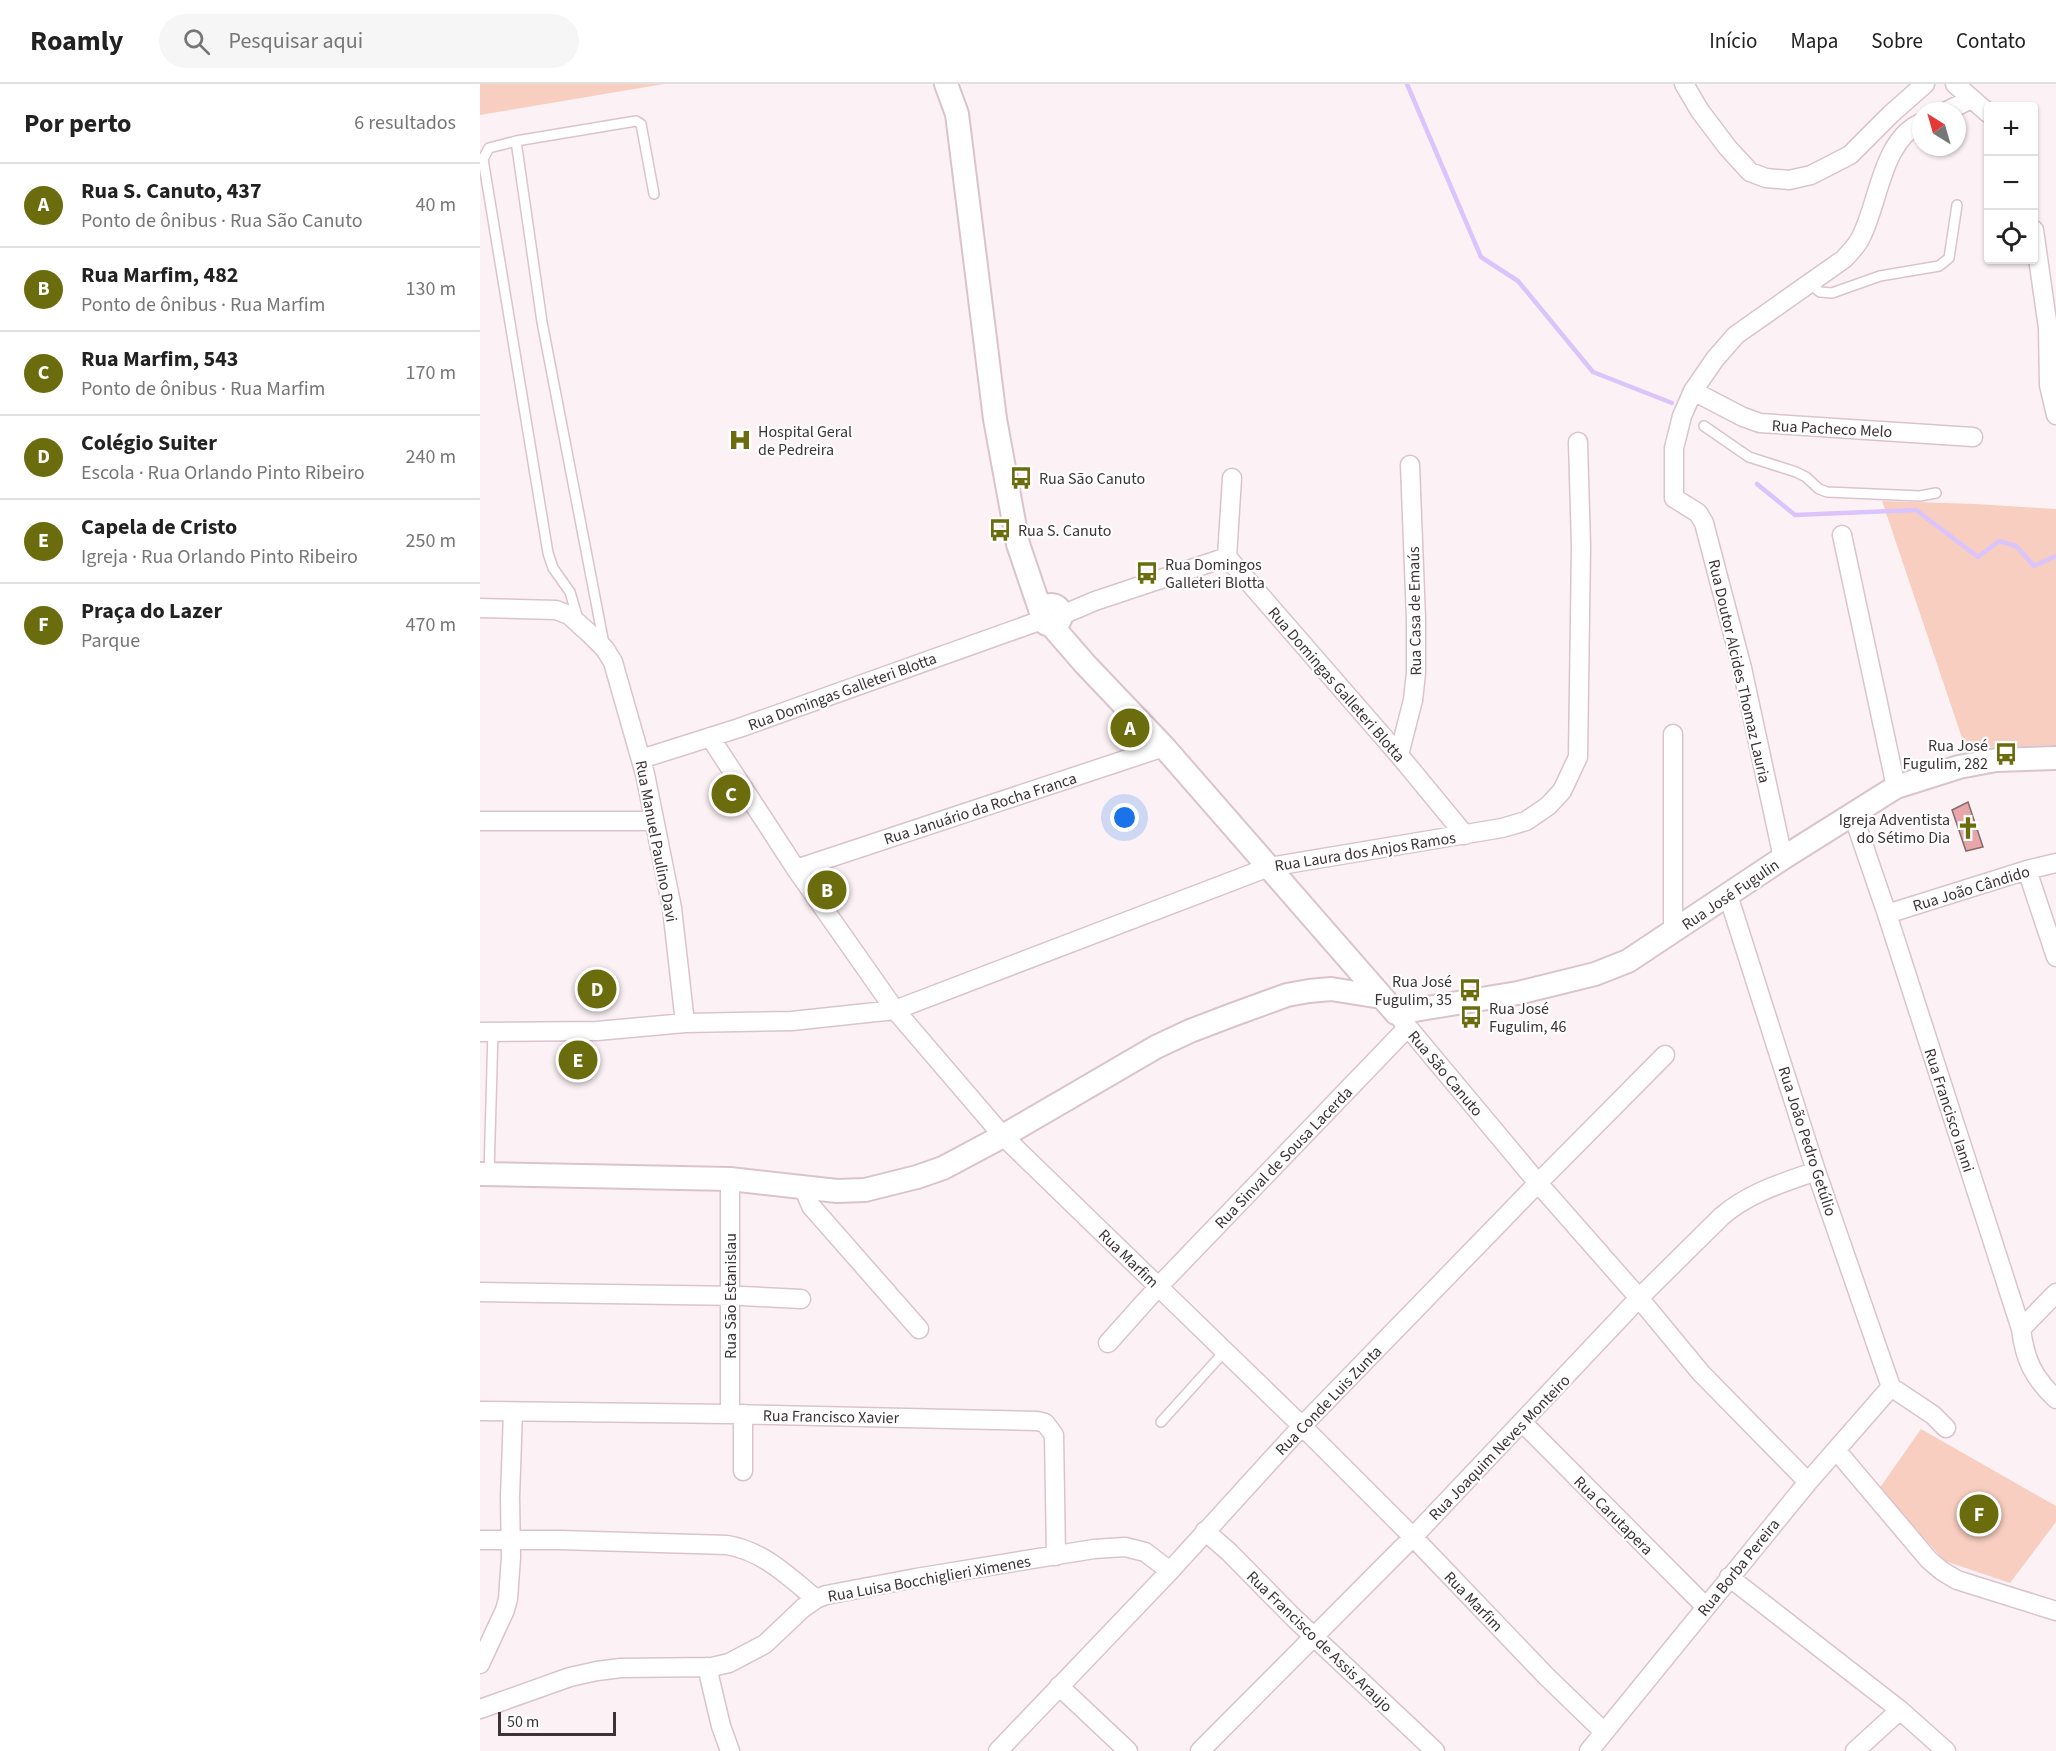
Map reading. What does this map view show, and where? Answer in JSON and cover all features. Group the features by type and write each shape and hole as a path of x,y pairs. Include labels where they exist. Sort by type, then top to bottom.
{"street":[{"name":"Rua São Canuto","path":"946,84 957,114 994,419 1018,544 1053,615 1085,664 1164,747 1395,1012 1701,1373 1808,1482"},
{"name":"Rua São Canuto","path":"957,114 964,84"},
{"path":"1684,84 1700,111 1728,148 1750,172 1766,178 1789,180 1811,176 1850,155 1925,84"},
{"path":"1954,84 1984,110"},
{"path":"1965,102 1971,99"},
{"path":"1902,105 1912,117"},
{"path":"1693,391 1715,359 1736,335 1844,259 1860,240 1867,226 1893,149 1904,134 1912,128"},
{"path":"2038,258 2048,328 2049,385 2056,415"},
{"name":"Rua Pacheco Melo","path":"1693,391 1743,417 1760,423 1973,437"},
{"name":"Rua Doutor Alcides Thomaz Lauria","path":"1693,391 1682,416 1674,447 1674,498 1698,513 1704,523 1742,668 1783,858"},
{"name":"Rua Laura dos Anjos Ramos","path":"487,1031 597,1031 685,1023 792,1021 895,1010 1269,867 1465,835 1526,821 1548,806 1562,791 1578,757 1581,546 1578,442"},
{"name":"Rua Casa de Emaús","path":"1399,755 1413,700 1416,674 1410,465"},
{"path":"1227,557 1232,478"},
{"path":"1842,535 1896,787"},
{"name":"Rua Domingas Galleteri Blotta","path":"641,759 710,737 1053,615 1227,557 1399,755 1465,835"},
{"path":"480,608 556,610 569,615 609,656"},
{"name":"Rua Manuel Paulino Davi","path":"609,656 641,759 672,908 685,1023"},
{"path":"1673,734 1673,932"},
{"name":"Rua Marfim","path":"710,737 796,869 895,1010 1003,1136 1302,1426 1413,1537 1546,1676 1604,1732"},
{"name":"Rua Januário da Rocha Franca","path":"796,869 1164,747"},
{"name":"Rua José Fugulin","path":"484,1174 730,1179 837,1191 865,1190 917,1177 943,1168 1003,1136 1156,1047 1190,1031 1287,995 1330,989 1395,1012 1518,993 1595,974 1628,961 1783,858 1896,787 1959,767 1987,762 2056,758"},
{"name":"Rua Francisco Ianni","path":"1852,815 1887,914 2021,1329 2029,1364 2038,1380 2056,1399"},
{"path":"480,821 653,820"},
{"name":"Rua João Cândido","path":"1887,914 2056,863"},
{"path":"2027,870 2056,957"},
{"name":"Rua João Pedro Getúlio","path":"1728,895 1816,1171 1891,1387"},
{"name":"Rua Sinval de Sousa Lacerda","path":"1108,1343 1395,1012"},
{"name":"Rua Conde Luis Zunta","path":"1005,1748 1059,1686 1170,1571 1302,1426 1665,1055"},
{"name":"Rua Joaquim Neves Monteiro","path":"1200,1751 1413,1537 1639,1298 1733,1207 1757,1192 1816,1171"},
{"name":"Rua São Estanislau","path":"730,1179 730,1296 736,1414 743,1470"},
{"path":"803,1187 811,1206 919,1329"},
{"path":"480,1292 801,1299"},
{"path":"2021,1329 2056,1293"},
{"path":"1891,1387 1933,1414 1946,1428"},
{"name":"Rua Borba Pereira","path":"1589,1751 1729,1577 1891,1387"},
{"name":"Rua Francisco Xavier","path":"480,1411 736,1414 1046,1423 1054,1435 1056,1556"},
{"path":"480,1664 508,1599 511,1569 510,1497 513,1412"},
{"name":"Rua Carutapera","path":"1522,1422 1706,1607"},
{"path":"1836,1450 1929,1560 1942,1572 1957,1580 2056,1611"},
{"name":"Rua Francisco de Assis Araujo","path":"1205,1532 1236,1559 1433,1750"},
{"name":"Rua Luisa Bocchiglieri Ximenes","path":"480,1540 627,1542 742,1547 777,1566 816,1599 826,1595 916,1578 1125,1547 1145,1552 1170,1571"},
{"path":"1729,1577 1900,1710 1946,1751"},
{"path":"480,1709 570,1677 597,1671 729,1664 753,1652 774,1637 802,1608 816,1599"},
{"path":"706,1667 730,1751"},
{"path":"1059,1686 1128,1751"},
{"path":"1855,1751 1900,1710"}],"lane":[{"path":"579,624 570,592 553,568 548,553 484,154 489,148 516,141 636,121 641,124 654,195"},
{"path":"516,141 542,322 609,656"},
{"path":"1809,283 1820,292 1832,293 1880,276 1945,263 1949,258 1957,205"},
{"path":"1704,426 1758,462 1796,472 1806,477 1819,489 1827,492 1920,496 1936,493"},
{"path":"484,1174 487,1031"},
{"path":"1161,1422 1225,1351"}],"shaded area":[{"path":"480,84 664,84 480,115"},
{"path":"1882,501 2056,509 2056,745 1989,747 1963,741"},
{"path":"1921,1429 2056,1506 2056,1522 2010,1583 1945,1561 1879,1489"}],"building":[{"name":"Igreja Adventista do Sétimo Dia","path":"1968,802 1983,847 1966,851 1952,810"}],"waterway":[{"path":"1407,84 1481,257 1518,281 1593,372 1672,403"},
{"path":"1757,484 1795,515 1916,510 1978,557 1999,541 2016,546 2034,566 2056,556"}],"place":[{"name":"Hospital Geral de Pedreira","path":"740,440"},
{"name":"Rua São Canuto","path":"1021,478"},
{"name":"Rua S. Canuto","path":"1000,530"},
{"name":"Rua Domingos Galleteri Blotta","path":"1147,573"},
{"name":"Rua S. Canuto, 437","path":"1130,728"},
{"name":"Rua José Fugulim, 282","path":"2006,754"},
{"name":"Rua Marfim, 543","path":"731,794"},
{"name":"Igreja Adventista do Sétimo Dia","path":"1968,828"},
{"name":"Rua Marfim, 482","path":"827,890"},
{"name":"Colégio Suiter","path":"597,989"},
{"name":"Rua José Fugulim, 35","path":"1470,990"},
{"name":"Rua José Fugulim, 46","path":"1471,1017"},
{"name":"Capela de Cristo","path":"578,1060"},
{"name":"Praça do Lazer","path":"1979,1514"}]}
